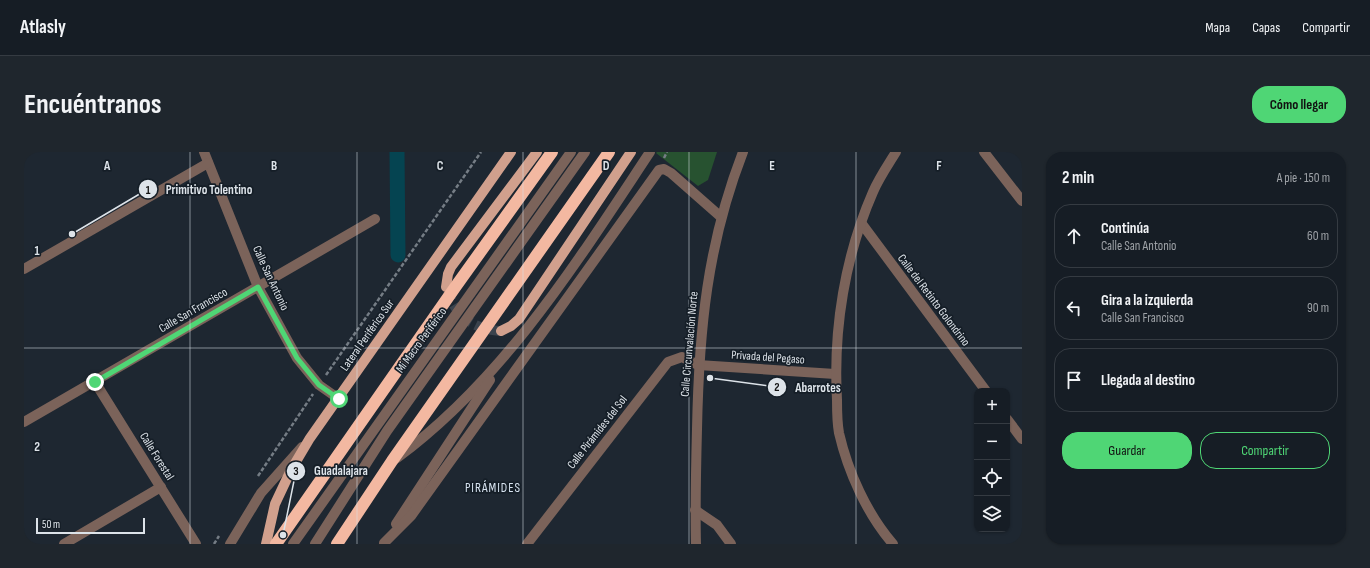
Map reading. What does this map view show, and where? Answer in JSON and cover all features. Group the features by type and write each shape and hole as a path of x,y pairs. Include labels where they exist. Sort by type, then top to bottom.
{"highway":[{"path":"276,544 460,280 552,152"},
{"path":"338,544 392,461 609,152"}],"main road":[{"name":"Lateral Periférico Sur","path":"266,544 275,504 291,470 310,438 339,399 511,152"},
{"path":"446,287 448,274 451,267 537,152"},
{"path":"501,331 511,326 519,319 631,152"}],"street":[{"name":"Calle San Antonio","path":"204,152 258,287 297,358 319,385 339,399"},
{"name":"Mi Macro Periférico","path":"293,544 571,152"},
{"name":"Mi Macro Periférico","path":"316,544 387,431 585,152"},
{"path":"384,544 511,349 591,240 650,152"},
{"name":"Calle Circunvalación Norte","path":"696,544 695,510 698,365 703,309 713,250 721,217 743,152"},
{"path":"893,544 873,518 849,464 839,432 835,374 842,300 848,265 873,191 896,152"},
{"path":"984,152 1022,201"},
{"path":"24,268 208,162"},
{"path":"384,544 410,516 659,170 664,169 671,173 721,217"},
{"name":"Calle San Francisco","path":"24,422 375,219"},
{"name":"Calle del Retinto Golondrino","path":"862,224 984,388"},
{"path":"392,461 448,416 511,349"},
{"name":"Calle Pirámides del Sol","path":"527,544 668,362 682,357 698,365"},
{"name":"Privada del Pegaso","path":"698,365 835,374"},
{"name":"Calle Forestal","path":"95,382 196,544"},
{"path":"1010,423 1022,439"},
{"path":"230,544 261,493 310,438"},
{"path":"64,544 160,487"},
{"path":"695,510 717,525 731,544"}],"path":[{"path":"256,479 319,385 481,152"},
{"path":"214,544 222,531"}],"green space":[{"path":"717,152 708,180 698,186 656,153"}],"waterway":[{"path":"397,152 398,255"}],"tunnel":[{"path":"448,291 456,308 467,320 483,328 501,331"}],"place":[{"name":"Primitivo Tolentino","path":"72,234"},
{"name":"Abarrotes","path":"710,378"},
{"name":"Guadalajara","path":"283,535"}],"district":[{"name":"PIRÁMIDES","path":"493,487"}],"route":[{"path":"95,382 258,287 297,358 319,385 339,399"}]}
